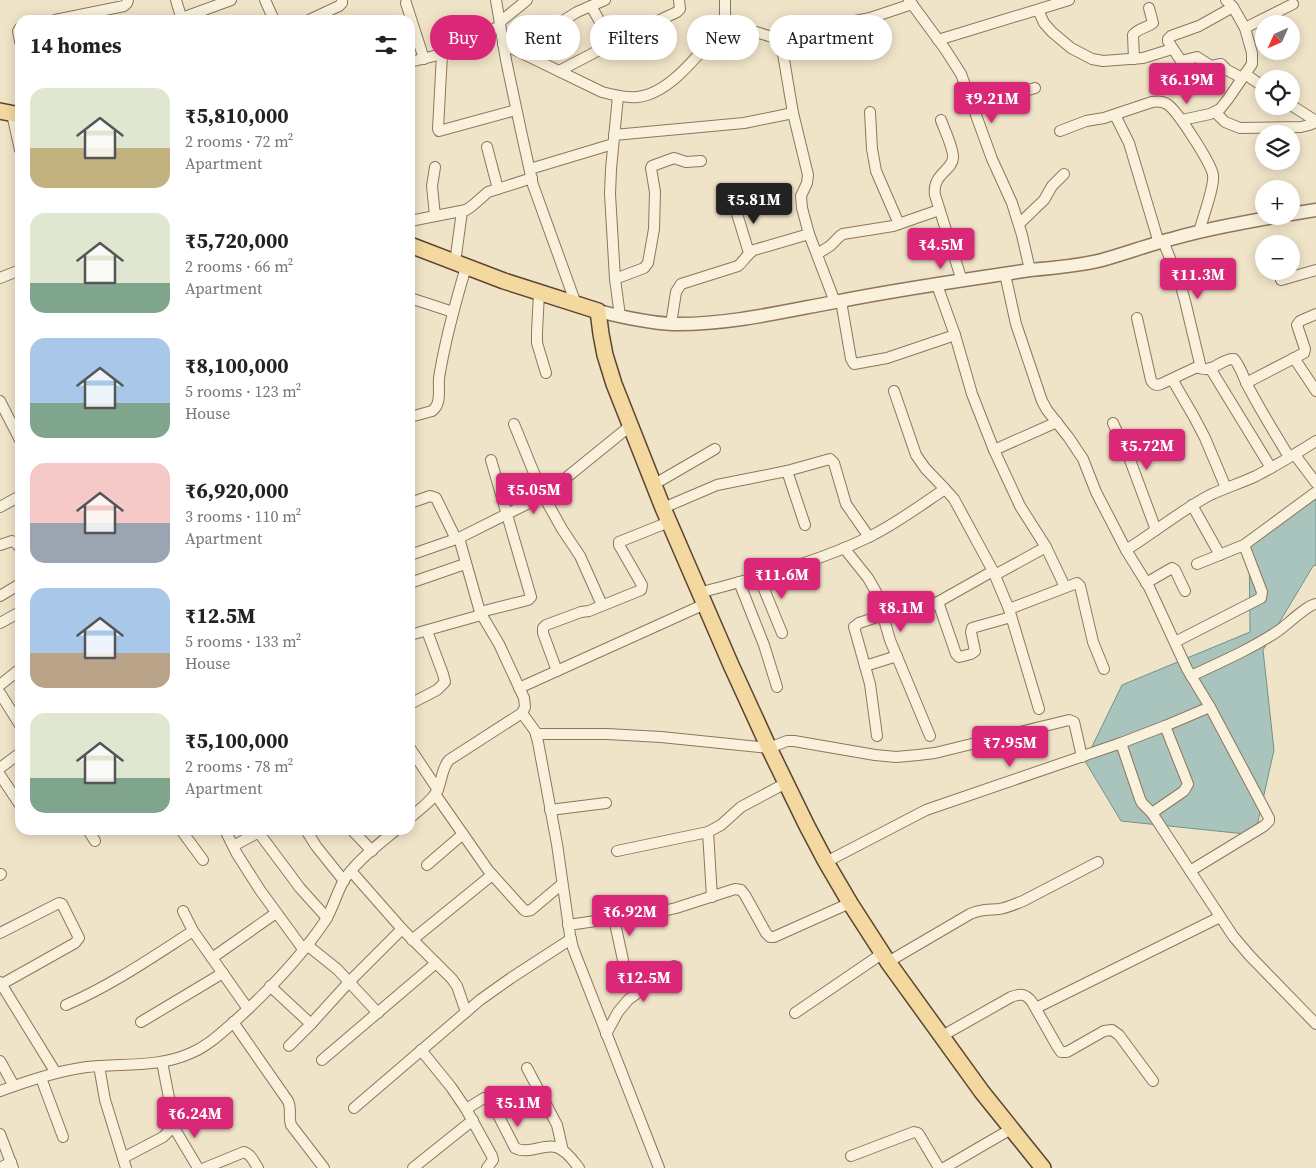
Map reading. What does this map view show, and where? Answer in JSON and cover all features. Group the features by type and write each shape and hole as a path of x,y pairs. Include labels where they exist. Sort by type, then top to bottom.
{"main road":[{"path":"415,247 460,265 598,310 605,354 614,384 666,515 731,665 786,783 826,862 886,958 982,1092 1043,1168"}],"street":[{"path":"80,15 124,6 128,0"},
{"path":"176,0 181,15"},
{"path":"192,15 231,0"},
{"path":"265,0 272,15"},
{"path":"320,15 339,6 342,0"},
{"path":"496,0 516,110 531,173 576,304"},
{"path":"496,26 527,0"},
{"path":"574,15 605,0"},
{"path":"671,15 680,9 679,0"},
{"path":"725,0 725,15"},
{"path":"938,40 1069,0"},
{"path":"406,3 410,15"},
{"path":"879,15 914,3 954,62 992,159 1012,203 1030,270"},
{"path":"1182,120 1215,112 1228,99 1244,76 1251,66 1252,60 1245,28 1230,4 1199,26 1170,37 1168,41 1182,61 1199,57 1210,66 1221,64 1227,70 1244,76 1255,82"},
{"path":"1245,28 1293,4"},
{"path":"591,6 596,15"},
{"path":"1134,59 1133,35 1153,23 1149,8"},
{"path":"1038,10 1044,23 1052,32 1071,48 1092,59 1103,61 1134,59 1172,49"},
{"path":"415,31 424,59"},
{"path":"559,72 590,56"},
{"path":"415,61 430,57"},
{"path":"442,60 439,131 516,110"},
{"path":"536,60 602,92 618,96 638,97 663,87 677,77 693,60"},
{"path":"784,60 793,113 808,175 808,181 801,196 802,208 816,254 838,301 851,359 854,364 887,358 955,335"},
{"path":"972,106 1035,88"},
{"path":"618,96 610,194 615,279 620,316"},
{"path":"1060,132 1086,121 1101,119 1157,101 1173,108 1207,160 1213,174 1213,182 1199,232"},
{"path":"1215,112 1227,124 1245,129 1301,128 1309,126 1316,121 1300,111"},
{"path":"870,112 872,150 876,171 898,224"},
{"path":"11,113 15,129"},
{"path":"415,220 462,211 472,206 484,194 614,140 738,123 793,113"},
{"path":"1115,115 1129,143 1161,242 1180,283 1206,368 1271,468"},
{"path":"941,120 953,159 935,185 935,195 962,281"},
{"path":"487,147 498,189"},
{"path":"615,279 644,268 648,263 654,229 655,192 652,166 674,158 686,162 701,161"},
{"path":"435,167 432,186 435,216"},
{"path":"1019,224 1044,200 1052,186 1064,174"},
{"path":"734,204 749,253"},
{"path":"816,254 830,246 841,235 898,224 939,210"},
{"path":"1300,213 1316,210"},
{"path":"415,416 432,411 438,404 439,380 453,312 460,265 462,211"},
{"path":"598,310 620,316 672,324 704,323 743,318 1030,270 1080,265 1199,232 1255,221"},
{"path":"672,324 676,292 678,286 685,281 738,266 754,250 809,234"},
{"path":"1300,274 1316,270"},
{"path":"0,278 15,272"},
{"path":"1005,274 1016,324 1039,394 1047,410 1083,459 1096,492 1126,550 1146,583 1188,669 1268,813 1269,821 1264,826 1190,871"},
{"path":"937,285 955,335 972,394 994,450 1020,506 1046,547 1065,587"},
{"path":"539,292 537,343 546,374"},
{"path":"415,300 453,312"},
{"path":"1246,382 1303,354 1305,351 1298,324 1300,321 1316,314"},
{"path":"1137,318 1152,382 1155,385 1158,386 1195,368 1206,368 1228,359 1234,359 1246,382 1292,456 1316,483"},
{"path":"1294,358 1316,391"},
{"path":"1172,379 1201,431 1226,488"},
{"path":"894,391 916,455 956,503 994,573 1010,613 1039,709"},
{"path":"0,401 15,430"},
{"path":"994,450 1057,422"},
{"path":"1114,423 1156,530"},
{"path":"514,424 543,495 580,556 602,605"},
{"path":"415,553 457,539 543,495 630,426"},
{"path":"1126,550 1192,505 1271,468 1316,441"},
{"path":"654,485 715,449"},
{"path":"557,671 543,633 543,628 546,625 581,612 589,612 642,588 619,546 619,542 717,485 787,471 828,459 831,460 834,463 846,504 869,537"},
{"path":"415,634 528,600 531,597 491,460"},
{"path":"787,471 805,525"},
{"path":"520,688 702,598 739,582 800,565 869,537 893,524 945,489"},
{"path":"1197,564 1244,545 1316,492"},
{"path":"415,501 430,496 436,498 457,539 481,613 499,644 520,688 524,706 536,734 568,925 577,960 659,1168"},
{"path":"0,507 15,499"},
{"path":"1192,505 1220,555"},
{"path":"0,545 12,541 15,542"},
{"path":"1175,642 1262,596 1244,545"},
{"path":"922,611 1046,547"},
{"path":"844,548 868,578 876,592 890,640 930,736"},
{"path":"415,581 465,564"},
{"path":"1146,583 1172,568 1175,570 1185,591"},
{"path":"759,577 782,633"},
{"path":"739,582 764,645 777,687"},
{"path":"938,602 956,654 959,657 975,651 970,632 972,628 1076,583 1080,586 1093,642 1104,669"},
{"path":"0,596 15,587"},
{"path":"1188,669 1237,656 1290,622 1310,605 1316,604"},
{"path":"0,623 15,615"},
{"path":"877,736 870,684 855,626 883,615"},
{"path":"415,701 440,687 445,681 427,631"},
{"path":"865,666 897,656"},
{"path":"0,685 15,673"},
{"path":"0,693 15,717"},
{"path":"415,813 437,792 445,765 449,760 524,706"},
{"path":"826,862 926,810 1121,743 1210,707"},
{"path":"536,734 608,734 767,742 794,741 896,757 935,753 1069,720 1074,722 1082,757"},
{"path":"1152,813 1184,791 1188,786 1165,726"},
{"path":"1121,743 1142,803 1152,813 1220,917 1240,944 1316,1024"},
{"path":"415,756 463,834 492,874 521,908 526,911 531,910 562,884"},
{"path":"0,768 15,757"},
{"path":"0,775 15,798"},
{"path":"616,851 708,832 721,825 740,807 786,783"},
{"path":"550,810 606,803"},
{"path":"708,832 712,897"},
{"path":"427,865 463,834"},
{"path":"91,835 95,841"},
{"path":"185,835 204,860"},
{"path":"228,835 276,913 305,947 328,962 378,1013"},
{"path":"233,846 256,835"},
{"path":"264,835 300,888 326,918"},
{"path":"309,835 344,881"},
{"path":"357,835 372,851"},
{"path":"0,1091 70,1070 162,1062 184,1056 202,1048 248,1009 305,947 326,918 351,871 390,835"},
{"path":"795,1013 886,958 970,914 984,909 1004,908 1016,904 1098,862"},
{"path":"351,871 412,940 455,983 466,1012"},
{"path":"412,940 492,874"},
{"path":"568,925 668,910 735,889 741,890 745,895 766,933 772,937 850,903"},
{"path":"0,933 59,902 62,904 79,938 75,943 1,983 56,1073"},
{"path":"183,911 193,931 248,1009"},
{"path":"212,958 276,913"},
{"path":"1036,1008 1220,917"},
{"path":"614,919 623,960"},
{"path":"289,1046 402,929"},
{"path":"66,1005 114,982 193,931"},
{"path":"354,1108 480,1000 571,939"},
{"path":"322,1060 436,963"},
{"path":"606,1034 618,1012 628,1000 674,966"},
{"path":"142,1022 223,974"},
{"path":"270,986 311,1024"},
{"path":"942,1036 1017,994 1025,995 1029,997 1036,1008 1061,1052 1067,1052 1104,1031 1112,1030 1119,1035 1153,1081"},
{"path":"233,1022 288,1101 291,1110 291,1125 324,1168"},
{"path":"421,1050 451,1087 473,1120 492,1156 493,1160 487,1168"},
{"path":"0,1061 14,1086"},
{"path":"162,1062 173,1117 173,1126 198,1168"},
{"path":"99,1066 106,1100 125,1166 168,1133 173,1126"},
{"path":"527,1068 557,1125 563,1150 578,1168"},
{"path":"40,1078 63,1137"},
{"path":"466,1109 484,1098 488,1098 515,1148 526,1151 553,1147 563,1150"},
{"path":"413,1168 473,1120"},
{"path":"944,1168 1012,1129"},
{"path":"851,1156 914,1132 920,1136 939,1168"},
{"path":"0,1134 12,1165 0,1168"},
{"path":"205,1168 244,1152 248,1153 258,1168"}],"water":[{"path":"1316,494 1316,565 1313,566 1263,650 1274,750 1255,835 1121,821 1085,761 1122,685 1250,632 1249,540"}]}
